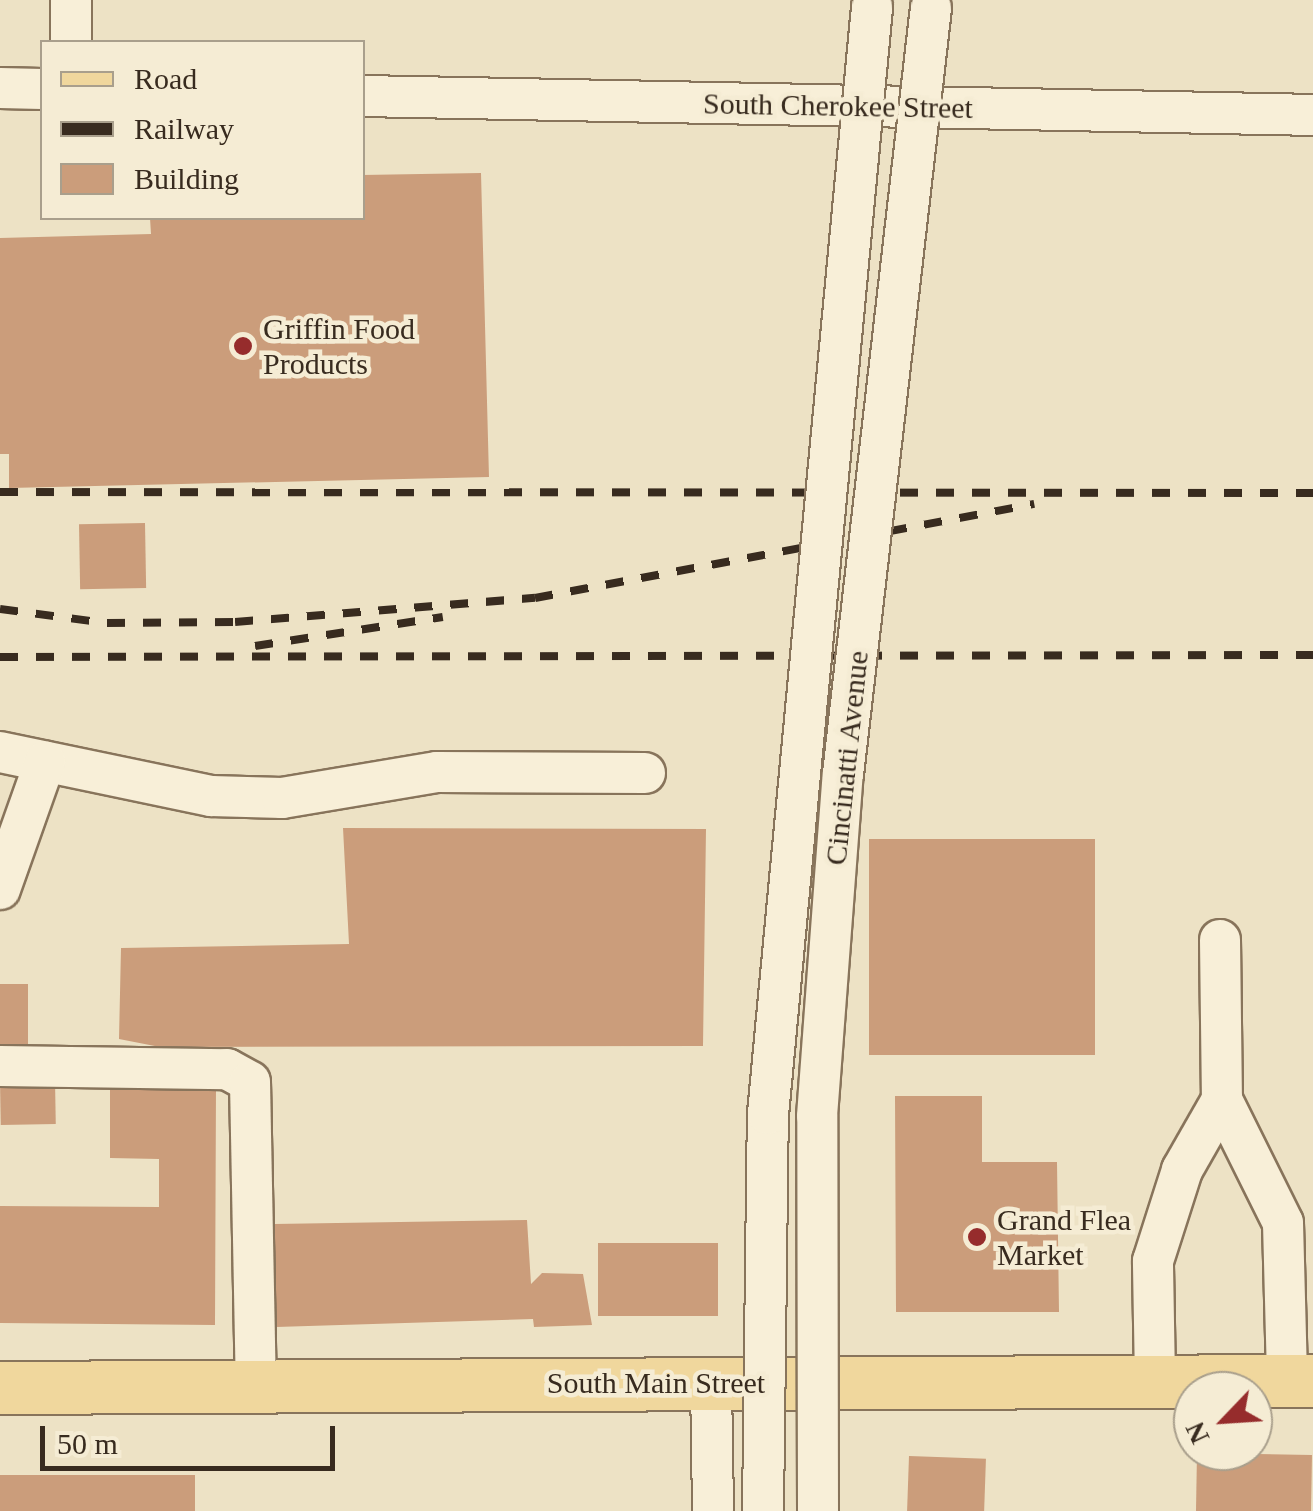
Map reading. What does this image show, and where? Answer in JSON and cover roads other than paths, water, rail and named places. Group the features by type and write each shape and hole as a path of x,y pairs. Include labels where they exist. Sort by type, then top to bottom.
{"main road":[{"name":"South Main Street","path":"0,1388 1300,1380"}],"street":[{"path":"71,0 71,40"},
{"name":"Cincinatti Avenue","path":"764,1511 768,1114 872,4"},
{"name":"Cincinatti Avenue","path":"818,1511 816,1116 843,774 932,4"},
{"path":"0,88 40,88"},
{"name":"South Cherokee Street","path":"365,96 1313,115"},
{"path":"0,752 211,796 282,798 438,772 645,773"},
{"path":"0,888 46,762"},
{"path":"1220,940 1222,1100 1284,1223 1300,1380"},
{"path":"0,1066 227,1069 250,1082 256,1386"},
{"path":"1155,1380 1153,1261 1182,1170 1222,1100"},
{"path":"711,1382 713,1511"}],"railway":[{"path":"0,492 1313,493"},
{"path":"0,609 107,623 235,622 535,598 1034,504"},
{"path":"255,646 443,617"},
{"path":"0,657 1313,655"}],"place":[{"name":"Griffin Food Products","path":"243,346"},
{"name":"Grand Flea Market","path":"977,1237"}]}
